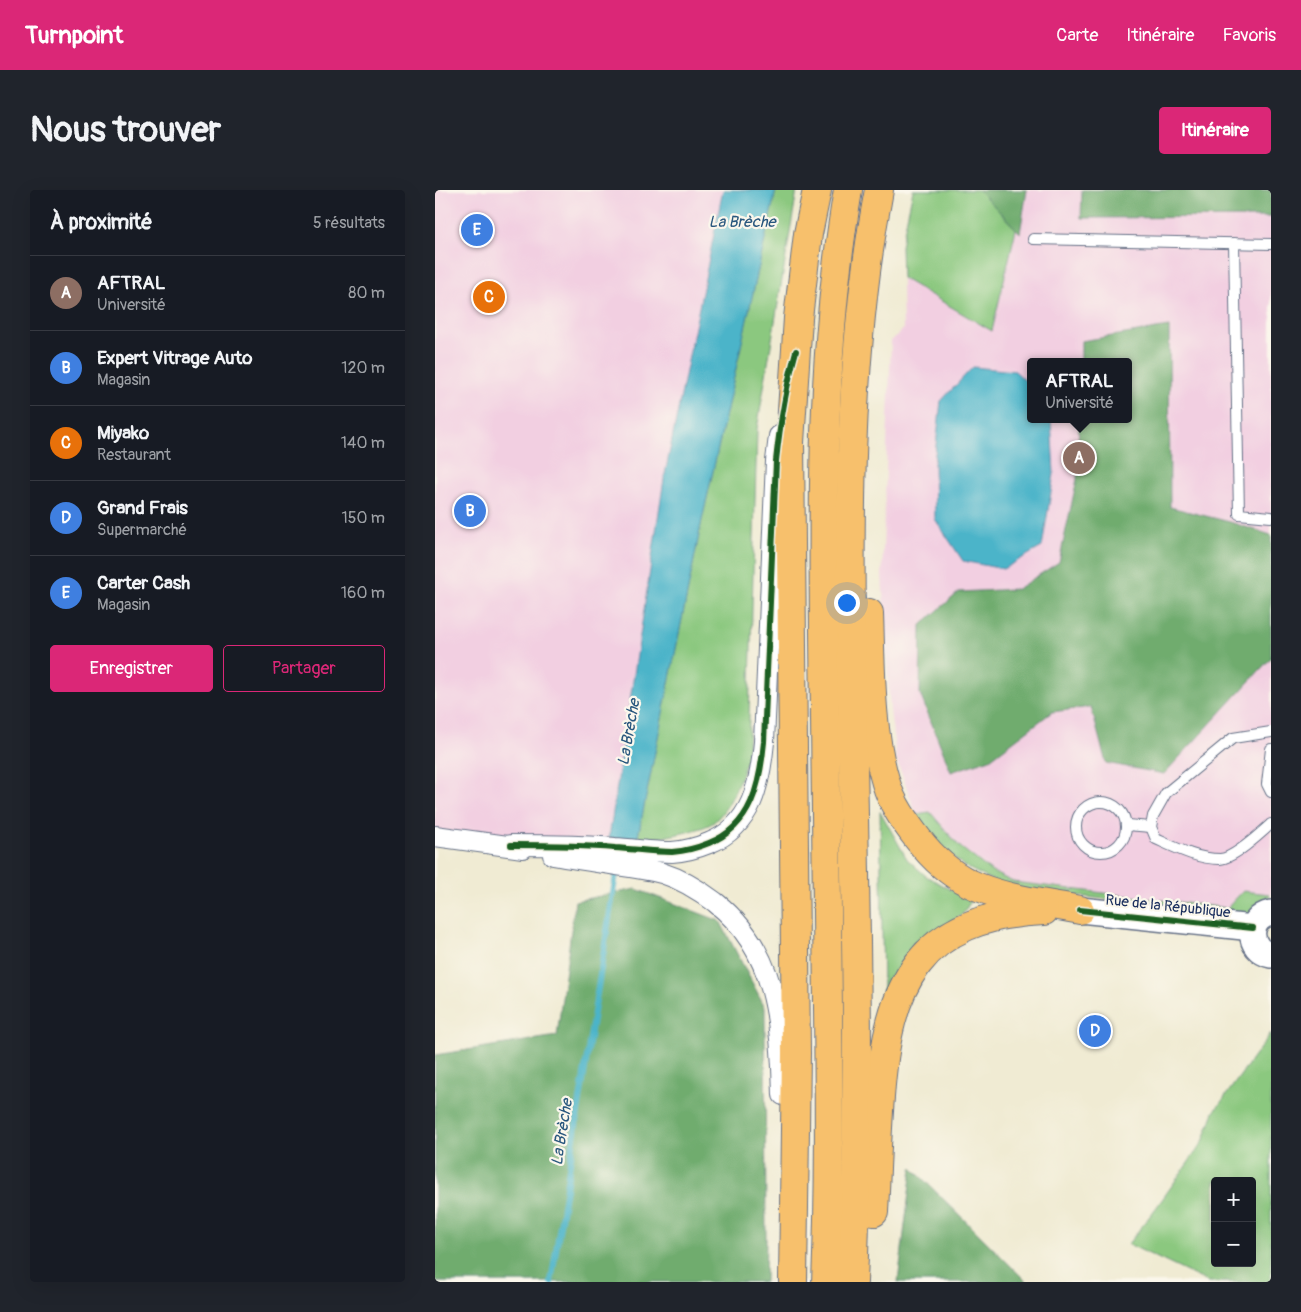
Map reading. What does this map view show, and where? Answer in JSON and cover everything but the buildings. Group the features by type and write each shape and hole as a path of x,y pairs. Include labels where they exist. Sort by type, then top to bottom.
{"main road":[{"path":"793,1282 796,1053 790,464 796,351 805,256 817,190"},
{"path":"826,1282 829,1219 829,1093 823,477 826,382 834,290 848,190"},
{"path":"853,1282 857,1144 851,544 855,409 861,323 879,190"},
{"path":"861,323 866,400 871,667 878,747 886,784 910,829 932,856 956,876 997,893 1080,910"},
{"path":"869,1282 884,1049 895,1007 910,974 932,948 967,926 983,920 1018,914 1080,910"}],"street":[{"path":"435,836 645,860 715,841 736,826 744,816 754,796 761,768 764,742 777,452 783,406 796,351"},
{"path":"645,860 707,896 729,916 751,942 762,961 770,983 781,1042 787,1282"},
{"name":"Rue de la République","path":"1080,910 1262,920"},
{"path":"1262,920 1253,941 1262,952 1271,955"}],"lane":[{"path":"1033,239 1271,244"},
{"path":"1234,243 1239,514 1271,517"},
{"path":"1271,732 1233,738 1166,793 1153,816 1151,827 1156,839 1196,856 1222,859 1248,845 1271,824"},
{"path":"1271,749 1267,784 1271,792"},
{"path":"1098,801 1114,805 1120,810 1125,817 1127,826 1126,834 1116,848 1100,852 1092,851 1085,846 1079,840 1076,832 1078,815 1090,804 1098,801"},
{"path":"1127,826 1151,827"}],"shaded area":[{"path":"435,190 723,190 664,479 607,847 435,836"},
{"path":"913,190 1271,190 1271,894 1243,891 1227,908 1013,882 992,872 959,846 930,813 916,814 896,758 890,710 882,575 891,341 903,329 901,246"}],"green space":[{"path":"776,190 797,190 757,429 748,756 739,782 727,807 715,821 690,831 637,841 702,520"},
{"path":"913,190 979,190 1016,229 992,331 902,278 901,246"},
{"path":"979,190 1027,190 1020,233 1016,229"},
{"path":"1082,190 1271,190 1271,217 1081,218"},
{"path":"1169,327 1170,507 1230,522 1271,535 1271,658 1164,774 1106,763 1091,707 1052,712 990,759 951,772 920,694 921,625 959,592 1017,589 1059,562 1077,479 1079,423 1132,423 1132,358 1081,358 1081,341"},
{"path":"880,811 907,859 926,876 971,901 962,915 917,943 905,964 883,992"},
{"path":"930,812 959,846 992,872 1013,882 1227,908 1243,891 1270,894 1267,906 1255,916 1007,888 964,866 936,843 916,814"},
{"path":"636,889 720,921 765,1007 765,1282 435,1282 435,1055 557,1036 575,901"},
{"path":"1271,1033 1271,1282 1208,1282 1128,1244 1203,1142 1214,1112"},
{"path":"912,1168 1027,1282 898,1282"}],"water":[{"name":"La Brèche","path":"723,190 776,190 702,520 637,841 609,838 664,479"},
{"path":"973,367 1015,371 1027,382 1027,423 1051,423 1054,474 1042,547 1003,569 963,561 935,519 934,463 941,401"}],"waterway":[{"name":"La Brèche","path":"551,1282 617,868"}],"cycle path":[{"path":"511,845 602,847 677,852 709,843 724,836 744,815 756,788 764,742 776,461 784,405 796,351"},
{"path":"1080,910 1253,928"}],"place":[{"name":"Carter Cash","path":"477,230"},
{"name":"Miyako","path":"489,297"},
{"name":"AFTRAL","path":"1079,458"},
{"name":"Expert Vitrage Auto","path":"470,511"},
{"name":"Grand Frais","path":"1095,1031"}]}
